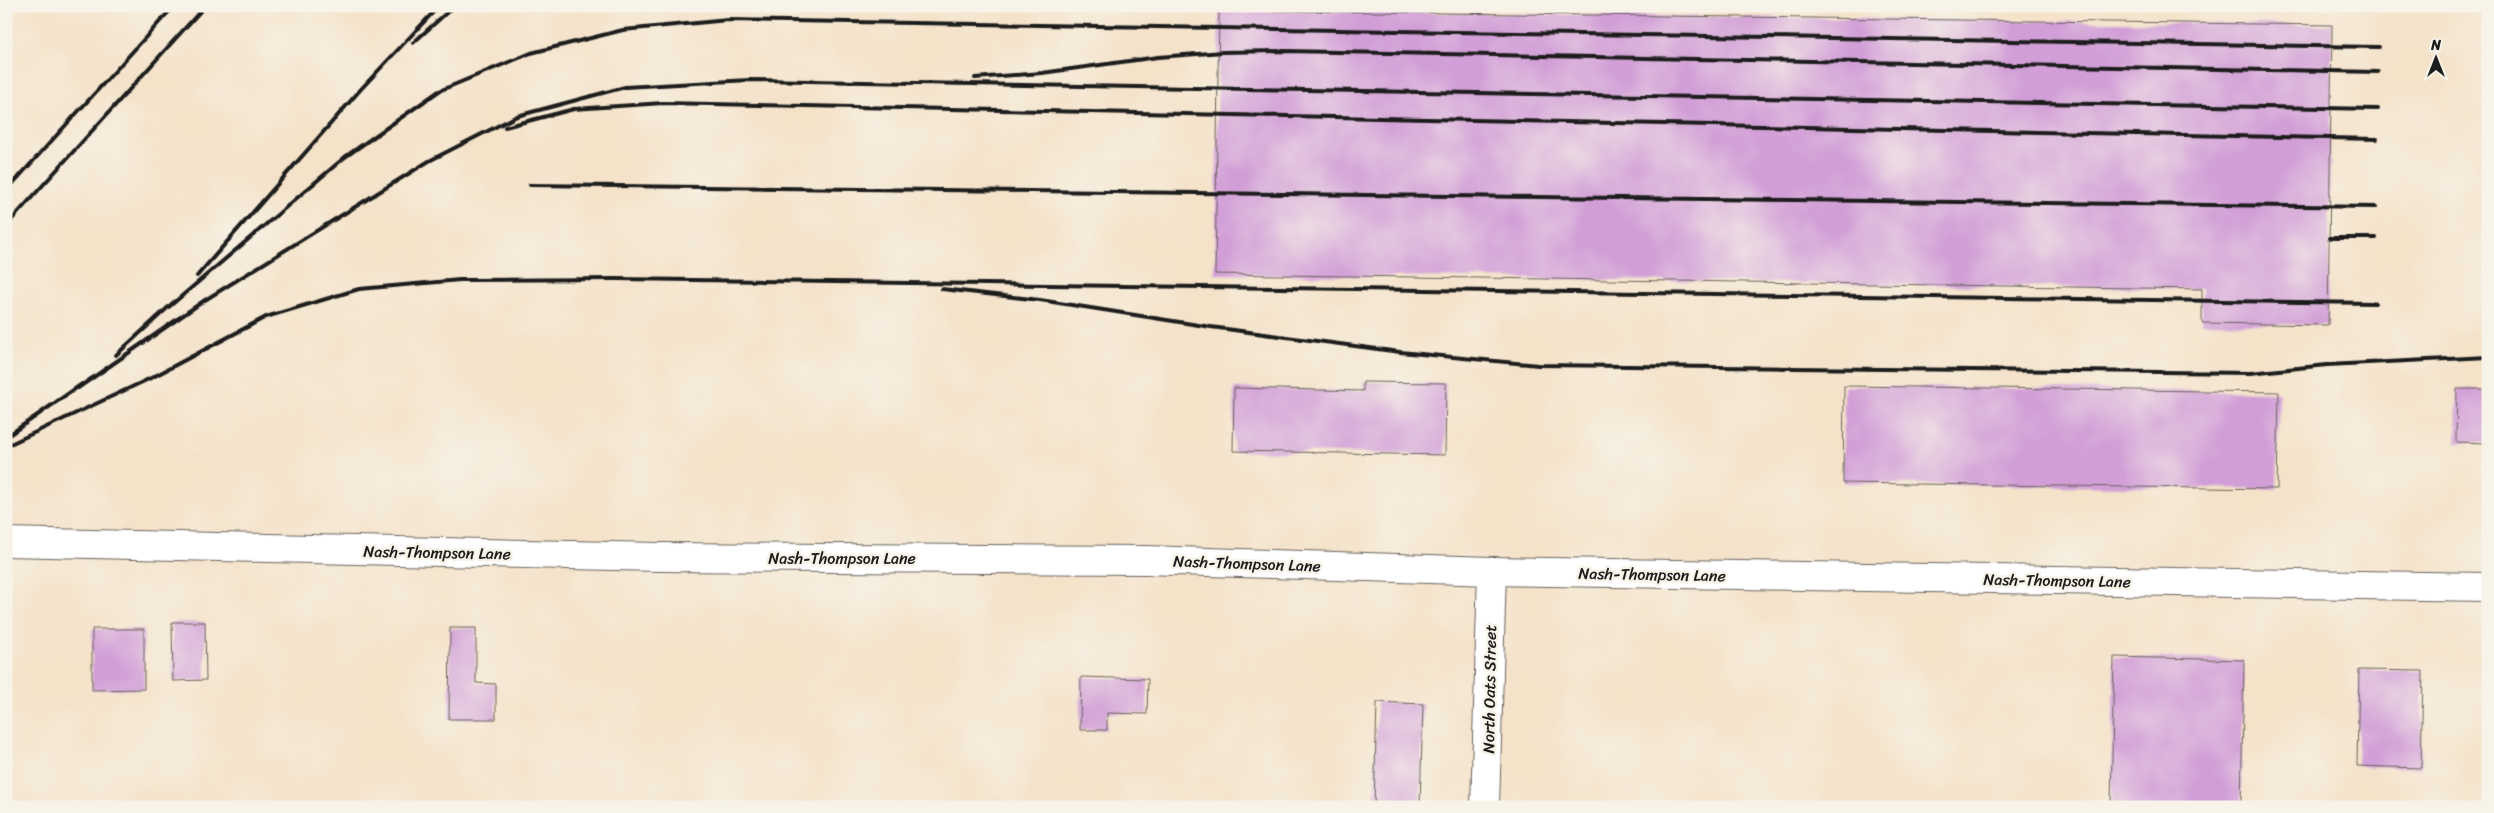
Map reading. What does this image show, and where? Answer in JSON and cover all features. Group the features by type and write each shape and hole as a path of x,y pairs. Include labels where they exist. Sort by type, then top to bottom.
{"street":[{"name":"Nash-Thompson Lane","path":"6,542 659,557 1146,560 1492,571 2488,587"},
{"name":"North Oats Street","path":"1486,807 1492,571"}],"building":[{"path":"1219,10 2332,25 2328,325 2202,323 2202,289 1215,274"},
{"path":"1363,382 1446,383 1445,455 1233,451 1234,388 1363,391"},
{"path":"1844,386 2279,392 2277,489 1843,483"},
{"path":"2457,389 2488,389 2488,443 2456,442"},
{"path":"172,622 205,622 206,680 173,681"},
{"path":"450,628 476,628 476,683 496,684 496,719 449,719"},
{"path":"92,629 144,629 144,689 92,690"},
{"path":"2114,657 2244,660 2241,807 2111,807"},
{"path":"2359,670 2423,671 2421,768 2357,766"},
{"path":"1081,677 1148,679 1147,714 1107,713 1107,730 1080,730"},
{"path":"1377,702 1423,704 1420,807 1374,807"}],"railway":[{"path":"6,191 174,6"},
{"path":"6,226 205,6"},
{"path":"197,276 361,89 439,6"},
{"path":"413,43 454,6"},
{"path":"170,306 345,157 439,91 531,53 623,30 728,20 2379,47"},
{"path":"975,78 1042,73 1158,57 1223,52 1285,51 2378,72"},
{"path":"78,388 205,300 429,161 517,116 625,87 749,80 2378,109"},
{"path":"505,127 574,109 663,103 2377,139"},
{"path":"530,185 2376,207"},
{"path":"2329,238 2376,238"},
{"path":"6,446 153,377 266,317 359,289 460,280 616,279 2375,303"},
{"path":"942,289 1040,300 1211,327 1400,352 1538,365 2250,373 2327,365 2488,357"},
{"path":"116,355 175,301"},
{"path":"6,437 82,384"}]}
